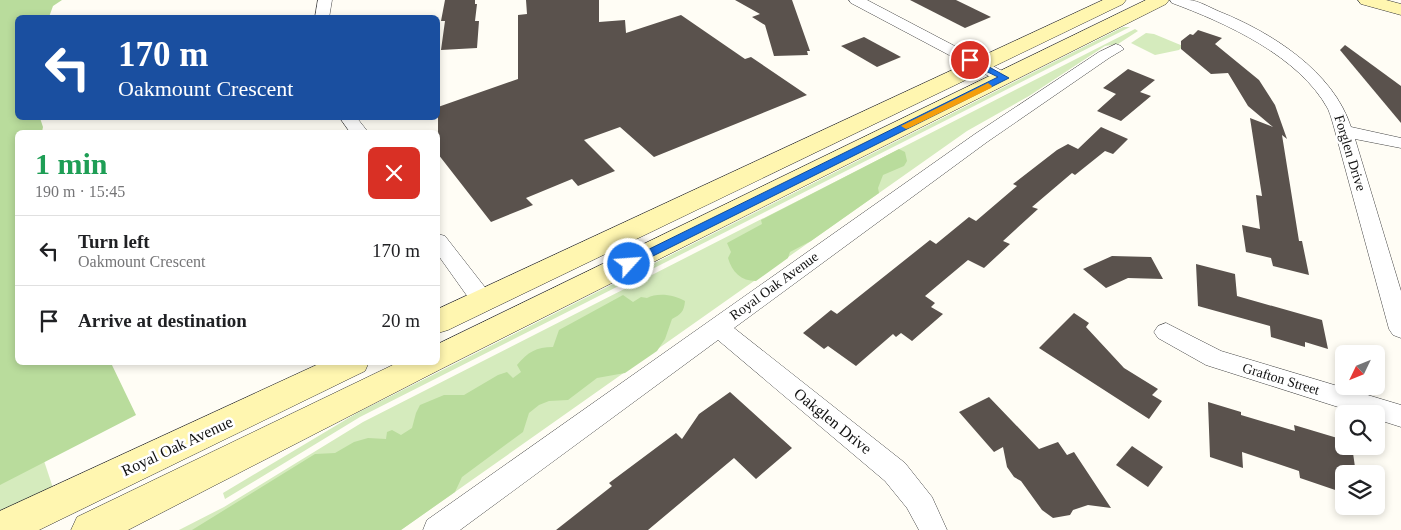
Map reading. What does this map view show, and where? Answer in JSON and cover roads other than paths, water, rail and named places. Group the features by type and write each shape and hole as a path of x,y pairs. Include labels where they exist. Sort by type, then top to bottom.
{"main road":[{"path":"440,321 1117,0"},
{"path":"440,357 1160,0"},
{"path":"1367,0 1401,10"},
{"path":"1397,0 1401,1"},
{"name":"Royal Oak Avenue","path":"0,530 348,365"},
{"path":"90,530 423,365"}],"street":[{"path":"322,15 325,0"},
{"path":"856,0 1004,78"},
{"name":"Forglen Drive","path":"1177,0 1233,22 1254,34 1292,62 1324,91 1335,106 1344,131 1401,329"},
{"name":"Royal Oak Avenue","path":"437,530 981,138 1104,55 1116,49"},
{"path":"350,120 357,130"},
{"path":"1344,131 1401,143"},
{"path":"440,244 483,301"},
{"name":"Oakglen Drive","path":"717,327 895,472 918,498 933,530"},
{"name":"Grafton Street","path":"1166,332 1214,358 1401,416"}]}
